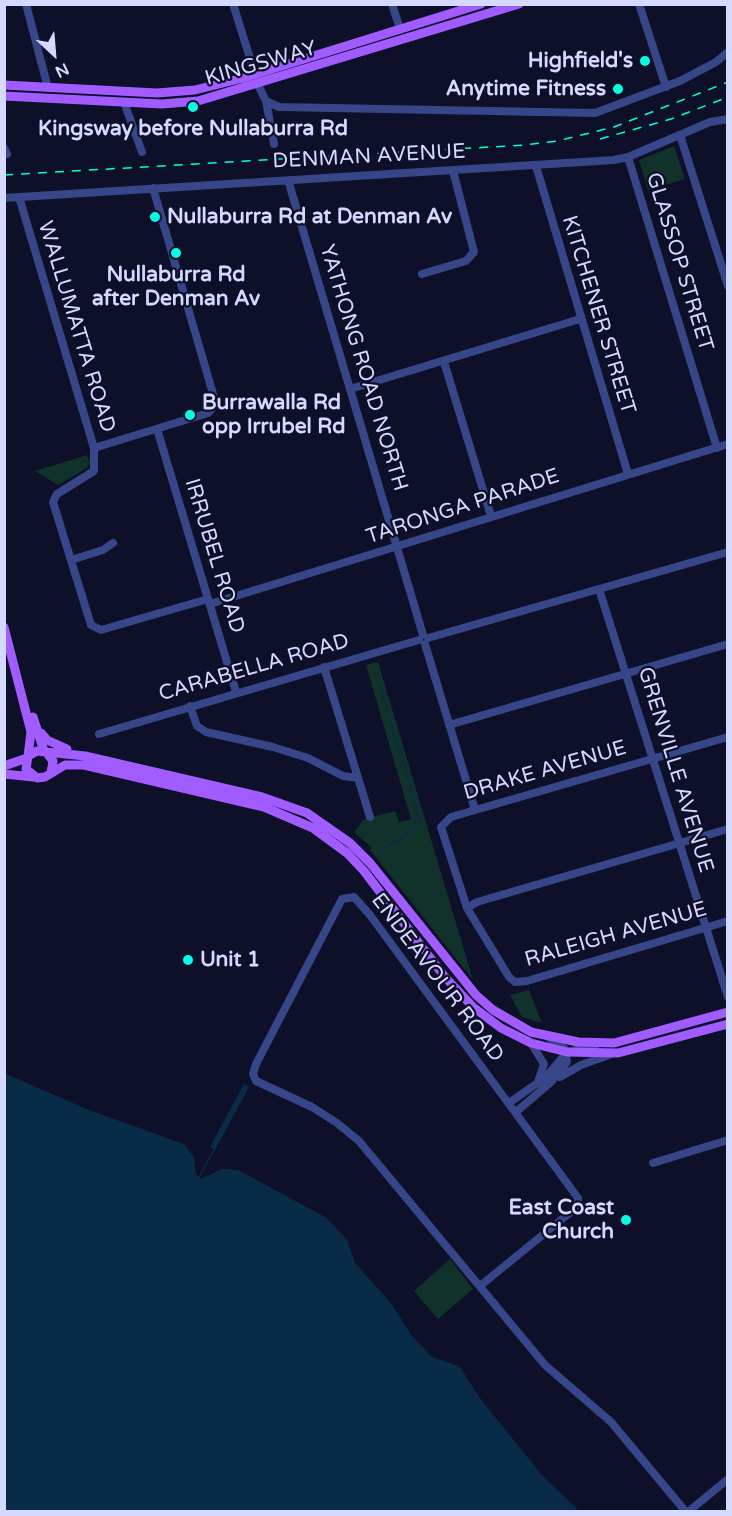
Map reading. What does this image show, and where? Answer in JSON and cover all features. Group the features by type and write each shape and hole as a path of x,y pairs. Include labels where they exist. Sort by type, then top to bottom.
{"main road":[{"name":"KINGSWAY","path":"4,86 169,92 206,88 481,4"},
{"name":"KINGSWAY","path":"4,96 186,103 258,85 519,4"},
{"path":"400,30 403,40"},
{"path":"255,74 258,85"},
{"path":"48,87 49,99"},
{"path":"4,627 45,752 53,761 51,773"},
{"path":"14,661 14,671 31,732 26,769 33,777"},
{"path":"35,723 47,741 86,756"},
{"path":"4,766 34,752 86,756 262,797 307,813 350,843 370,863 477,995 512,1022 548,1037 578,1042 614,1043 728,1012"},
{"path":"4,774 42,778 65,765 84,765 264,807 313,828 347,853 364,871 444,976 473,1007 501,1028 531,1043 567,1052 618,1053 728,1024"}],"street":[{"path":"26,4 48,87"},
{"path":"232,4 255,74"},
{"path":"392,4 400,30"},
{"path":"639,4 666,87"},
{"path":"266,101 279,106 582,114 610,109 666,87 703,69 728,52"},
{"path":"258,85 266,101 274,144"},
{"path":"124,102 142,152"},
{"name":"DENMAN AVENUE","path":"4,198 536,166 628,157 728,118"},
{"path":"680,135 728,286"},
{"name":"GLASSOP STREET","path":"628,157 717,447"},
{"name":"KITCHENER STREET","path":"536,166 628,474"},
{"path":"422,274 466,261 474,252 453,171"},
{"name":"YATHONG ROAD NORTH","path":"288,180 475,810"},
{"path":"93,448 208,413 214,409 216,400 153,188"},
{"name":"WALLUMATTA ROAD","path":"19,197 93,448 96,467 54,498 71,560"},
{"path":"350,389 580,319"},
{"path":"444,362 491,516"},
{"name":"IRRUBEL ROAD","path":"157,429 236,692"},
{"name":"TARONGA PARADE","path":"71,560 91,625 98,631 397,546 728,444"},
{"path":"71,560 103,549 113,543"},
{"name":"CARABELLA ROAD","path":"99,734 236,692 728,552"},
{"name":"GRENVILLE AVENUE","path":"598,589 728,997"},
{"path":"448,725 728,644"},
{"path":"324,668 370,817"},
{"path":"190,706 197,726 206,732 273,747 308,758 340,774 358,778"},
{"name":"DRAKE AVENUE","path":"467,908 441,830 442,823 451,817 728,737"},
{"path":"467,908 477,902 728,829"},
{"name":"ENDEAVOUR ROAD","path":"354,897 430,994 471,1055 509,1103 568,1182 578,1198 578,1206 480,1286 359,1142 338,1123 312,1107 256,1081 254,1074 256,1064 342,899 354,897"},
{"name":"RALEIGH AVENUE","path":"467,908 509,977 515,982 527,981 728,921"},
{"path":"548,1037 567,1052"},
{"name":"ENDEAVOUR ROAD","path":"531,1043 544,1064 536,1085"},
{"path":"509,1103 536,1085 567,1052 614,1043"},
{"path":"516,1112 551,1082 565,1066 567,1052"},
{"path":"551,1082 581,1065 618,1053"},
{"path":"653,1163 728,1140"},
{"path":"480,1286 545,1365 611,1422 687,1512 728,1479"}],"green space":[{"path":"674,146 685,179 648,190 639,160"},
{"path":"87,455 90,463 87,468 58,485 35,471"},
{"path":"378,662 473,980 370,850 372,848 354,832 364,819 395,811 399,822 411,819 366,665"},
{"path":"529,990 542,1023 522,1017 510,995"},
{"path":"450,1259 473,1289 438,1319 414,1291"}],"water":[{"path":"4,1073 89,1110 184,1144 194,1157 196,1174 201,1179 222,1169 238,1170 327,1218 347,1240 355,1263 390,1302 412,1336 432,1357 459,1366 482,1401 542,1475 579,1511 5,1511"},
{"path":"244,1084 249,1087 215,1150 210,1147"}],"waterway":[{"path":"380,685 421,821 417,827 380,851"},
{"path":"199,1177 215,1148"}],"railway":[{"path":"4,175 525,145 557,141 614,127 728,82"},
{"path":"600,139 671,119 728,97"}],"place":[{"name":"Highfield's","path":"645,61"},
{"name":"Anytime Fitness","path":"618,89"},
{"name":"Kingsway before Nullaburra Rd","path":"193,107"},
{"name":"Nullaburra Rd at Denman Av","path":"155,217"},
{"name":"Nullaburra Rd after Denman Av","path":"176,253"},
{"name":"Burrawalla Rd opp Irrubel Rd","path":"190,415"},
{"name":"Unit 1","path":"188,960"},
{"name":"East Coast Church","path":"626,1220"}]}
